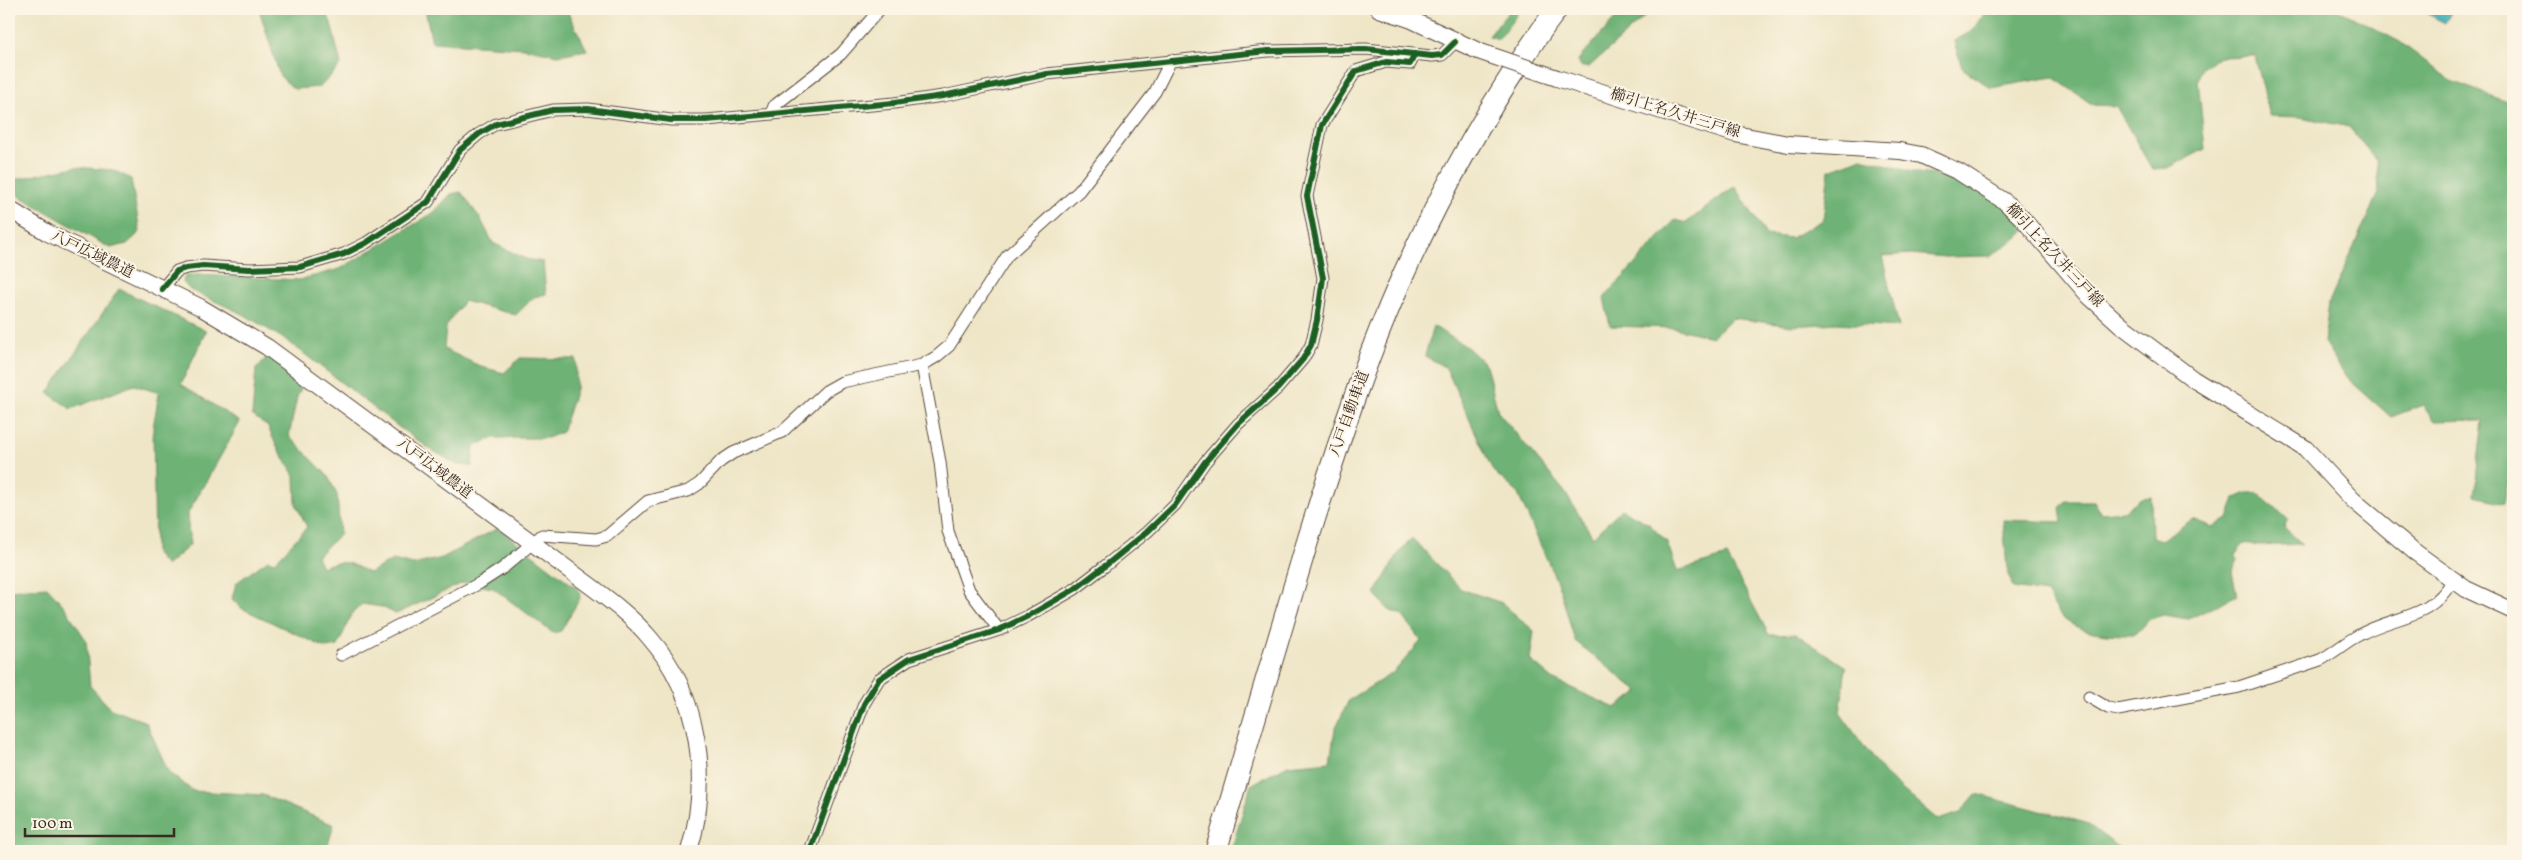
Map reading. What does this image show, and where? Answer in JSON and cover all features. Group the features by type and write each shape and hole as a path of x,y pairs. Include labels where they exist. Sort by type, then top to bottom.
{"highway":[{"name":"八戸自動車道","path":"1206,851 1320,470 1373,323 1404,251 1451,158 1490,93 1546,9"},
{"name":"八戸自動車道","path":"1216,851 1329,473 1381,328 1411,258 1460,162 1501,92 1557,9"}],"main road":[{"name":"櫛引上名久井三戸線","path":"1379,9 1429,27 1455,42 1478,52 1736,134 1788,144 1900,151 1921,155 1959,172 2004,201 2022,218 2089,296 2121,325 2193,379 2305,448 2353,500 2385,529 2453,580 2481,598 2513,611"},
{"name":"八戸広域農道","path":"9,209 48,233 222,319 267,347 618,606 650,637 673,673 687,703 698,752 699,812 689,851"}],"street":[{"path":"771,114 774,106 841,54 880,9"},
{"path":"162,289 177,271 186,268 203,266 249,270 300,267 344,254 366,243 428,202 460,150 479,134 496,124 553,110 572,108 679,121 894,103 942,96 1047,74 1268,51 1366,49 1442,55 1455,42"},
{"path":"810,851 864,704 879,679 909,659 999,630 1075,589 1147,532 1176,505 1206,462 1238,424 1278,388 1303,359 1311,345 1318,320 1323,278 1307,196 1322,125 1356,71 1386,62 1410,64 1415,54"},
{"path":"341,655 480,582 503,568 542,535 582,539 596,539 607,536 648,501 688,491 699,484 721,461 733,453 782,432 826,391 842,382 922,364 936,357 949,346 1007,256 1078,190 1155,92 1171,60"},
{"path":"922,364 940,462 948,531 969,590 999,630"},
{"path":"2089,697 2108,708 2118,710 2239,687 2320,660 2358,635 2427,609 2447,590 2453,580"}],"green space":[{"path":"259,9 325,9 331,23 341,65 320,87 294,89 280,76"},
{"path":"425,9 566,9 587,50 558,55 523,48 432,42"},
{"path":"1511,9 1521,9 1499,39 1489,36"},
{"path":"1624,9 1653,9 1589,67 1582,67 1577,61"},
{"path":"1987,9 2337,9 2400,42 2451,81 2513,104 2513,452 2504,503 2474,496 2483,420 2435,421 2423,405 2391,417 2347,378 2324,342 2329,302 2379,191 2377,161 2349,127 2302,117 2270,116 2255,56 2220,57 2201,68 2198,80 2205,149 2168,168 2152,169 2116,106 2093,105 2053,77 1991,88 1962,68 1954,41 1974,30"},
{"path":"1862,158 1917,173 1961,177 2033,220 2022,234 1991,256 1945,257 1911,254 1882,256 1899,327 1837,323 1792,326 1732,318 1712,337 1674,328 1610,326 1604,298 1675,220 1686,223 1735,186 1766,235 1791,238 1823,220 1829,170"},
{"path":"75,167 113,170 131,179 140,232 127,244 110,248 19,196 12,180"},
{"path":"461,192 480,218 493,243 526,259 543,262 546,294 534,297 516,315 464,301 446,326 444,349 482,367 504,373 520,358 576,359 576,389 562,432 548,438 494,438 474,446 472,466 458,465 430,449 289,342 243,314 190,290 183,282 185,275 299,280 340,269 433,213 451,194"},
{"path":"119,289 206,331 181,384 240,422 187,515 190,545 166,566 155,553 153,428 159,393 134,385 71,409 48,393"},
{"path":"1433,326 1467,347 1486,365 1498,412 1564,491 1593,537 1621,509 1649,524 1667,542 1677,571 1727,556 1769,635 1796,634 1846,667 1840,713 1884,774 1938,820 1960,813 1976,794 2086,823 2121,849 2119,851 1231,851 1251,785 1288,765 1330,761 1335,729 1349,700 1394,672 1421,641 1402,615 1389,610 1375,594 1398,554 1412,538 1461,589 1502,603 1534,631 1530,660 1554,680 1615,708 1639,692 1575,641 1560,589 1517,492 1493,471 1446,368 1425,356"},
{"path":"268,356 304,382 297,397 289,436 328,476 337,495 340,534 317,556 322,567 341,562 356,566 369,573 393,560 413,565 442,558 498,528 579,590 580,598 561,631 553,633 493,588 463,583 396,614 382,607 362,604 351,615 338,646 326,648 241,608 232,599 236,583 268,560 275,562 307,527 296,504 295,476 276,445 268,427 252,415 256,369"},
{"path":"2247,493 2257,493 2288,519 2284,527 2302,544 2256,546 2244,544 2235,555 2238,560 2232,572 2237,595 2189,619 2163,615 2148,620 2134,635 2098,633 2079,628 2064,619 2047,593 2013,588 2007,568 2003,520 2062,522 2060,508 2066,501 2094,501 2101,513 2124,511 2141,498 2151,497 2152,537 2161,540 2193,519 2213,527 2228,519 2235,498"},
{"path":"47,587 64,606 86,640 90,686 111,709 146,722 169,773 193,791 263,795 334,825 326,851 9,851 9,590"}],"water":[{"path":"2418,9 2453,9 2445,23"}],"cycle path":[{"path":"162,289 177,271 186,268 203,266 249,269 300,267 344,254 366,243 428,202 460,150 479,134 496,124 553,110 588,109 671,120 706,120 894,103 943,96 1047,74 1268,51 1366,49 1432,56 1442,55 1455,42"},
{"path":"810,851 864,704 879,679 909,659 999,630 1075,589 1147,532 1175,505 1205,462 1238,424 1278,388 1303,359 1311,345 1323,278 1307,196 1322,125 1356,71 1386,62 1410,64 1415,54"}]}
